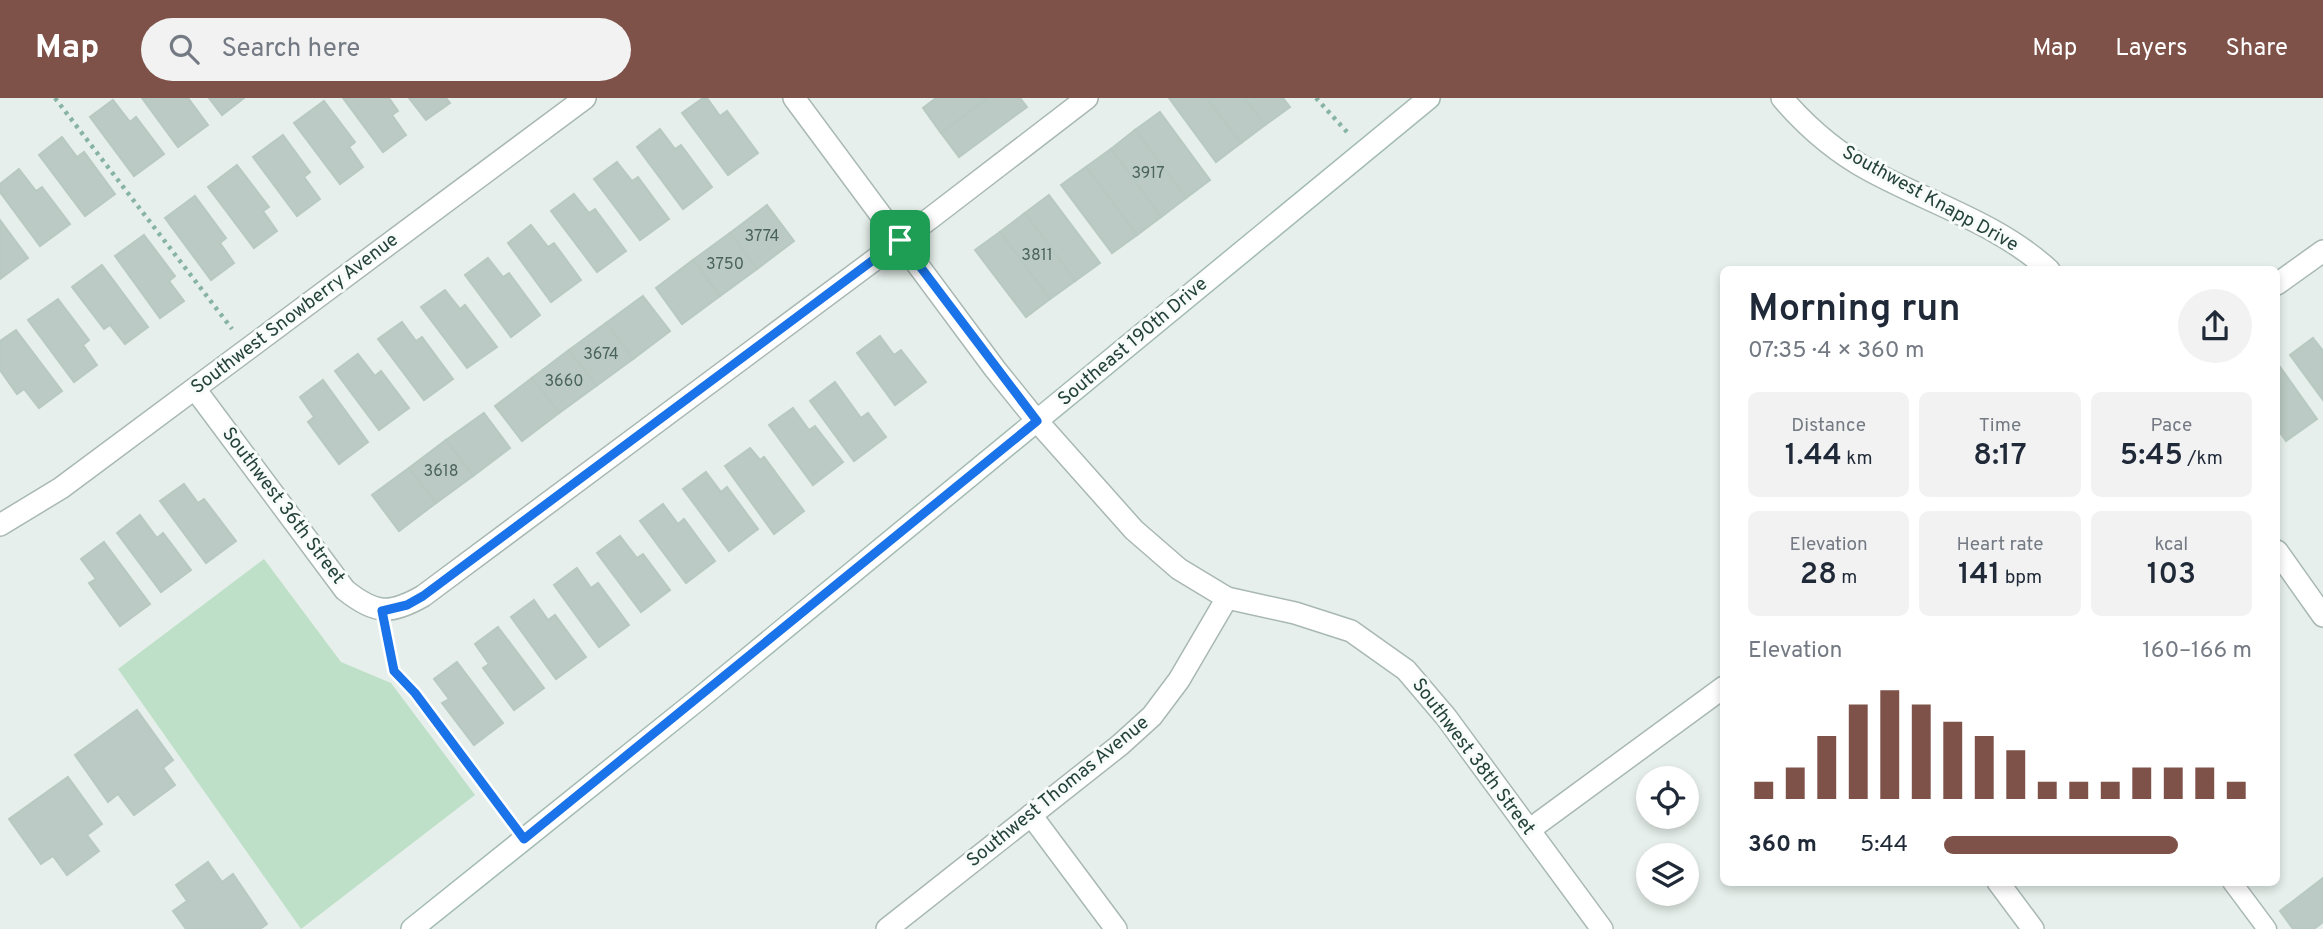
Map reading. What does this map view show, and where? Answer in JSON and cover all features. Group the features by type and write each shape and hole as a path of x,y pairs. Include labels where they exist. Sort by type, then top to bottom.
{"street":[{"name":"Southwest Snowberry Avenue","path":"0,525 61,488 585,98"},
{"name":"Southwest 38th Street","path":"794,98 1037,421 1133,530 1179,569 1227,598 1295,612 1351,631 1406,670 1446,718 1602,929"},
{"name":"Southeast 190th Drive","path":"412,929 1429,98"},
{"name":"Southwest Knapp Drive","path":"1782,98 1813,130 1857,163 1999,234 2043,266"},
{"path":"382,611 407,605 423,596 900,240 1083,99"},
{"path":"2280,282 2323,251"},
{"name":"Southwest 36th Street","path":"195,389 345,590 362,603 382,611"},
{"path":"2280,555 2323,616"},
{"name":"Southwest Thomas Avenue","path":"887,929 1120,745 1152,716 1179,680 1227,598"},
{"path":"1529,830 1720,690"},
{"path":"1031,815 1116,929"},
{"path":"2001,886 2033,929"}],"lane":[{"path":"2235,886 2267,929"}],"path":[{"path":"55,98 248,349"},
{"path":"1316,98 1364,151"},
{"path":"382,611 394,671 415,693 524,839"}],"green space":[{"path":"264,559 341,662 391,683 475,795 301,929 118,669"}],"building":[{"path":"142,98 188,98 208,125 178,147"},
{"path":"209,98 244,98 222,115"},
{"path":"343,98 389,98 398,111 392,115 406,135 383,152"},
{"path":"409,98 446,98 450,103 426,120"},
{"path":"707,98 720,116 727,111 758,153 728,175 682,113"},
{"path":"936,98 988,98 941,133 923,108"},
{"path":"988,98 1020,98 1027,107 959,157 941,133"},
{"path":"1169,98 1207,98 1241,143 1216,162"},
{"path":"1207,98 1245,98 1265,125 1241,143"},
{"path":"1245,98 1283,98 1290,107 1265,125"},
{"path":"113,100 130,122 136,117 164,154 134,176 90,117"},
{"path":"324,101 355,142 349,147 363,167 340,184 294,123"},
{"path":"1160,112 1210,180 1186,198 1135,130"},
{"path":"660,129 675,149 681,145 712,187 683,209 637,147"},
{"path":"1135,130 1186,198 1161,217 1111,149"},
{"path":"283,135 310,172 304,177 320,199 297,216 253,157"},
{"path":"62,137 77,157 84,152 115,194 85,216 39,155"},
{"path":"1111,149 1161,217 1137,235 1086,167"},
{"path":"617,162 632,181 638,177 669,219 640,240 594,179"},
{"path":"237,165 269,207 263,211 277,231 254,248 208,187"},
{"path":"1086,167 1137,235 1112,253 1061,185"},
{"path":"19,169 36,191 42,187 70,224 40,246 0,192 0,184"},
{"path":"574,194 589,213 595,209 626,251 597,272 551,211"},
{"path":"1049,195 1100,263 1075,281 1025,213"},
{"path":"195,196 226,238 220,243 234,263 211,280 165,218"},
{"path":"767,205 794,241 757,269 730,233"},
{"path":"1025,213 1075,281 1050,299 1000,232"},
{"path":"0,220 28,258 0,279"},
{"path":"531,225 548,247 554,243 581,280 551,302 508,243"},
{"path":"1000,232 1050,299 1026,317 975,250"},
{"path":"730,233 757,269 720,296 693,260"},
{"path":"144,235 175,276 169,281 184,301 160,318 115,256"},
{"path":"488,258 503,277 509,273 540,315 511,337 465,275"},
{"path":"693,260 720,296 682,324 656,288"},
{"path":"102,265 148,327 125,344 110,325 104,329 72,287"},
{"path":"445,290 460,309 465,305 497,347 467,368 421,307"},
{"path":"643,296 670,331 633,359 606,323"},
{"path":"58,299 89,340 83,345 97,365 74,382 28,320"},
{"path":"402,322 416,341 422,337 453,379 424,400 378,339"},
{"path":"606,323 633,359 596,386 569,350"},
{"path":"16,330 62,391 39,408 24,389 17,394 0,370 0,341"},
{"path":"880,336 894,355 901,350 926,382 895,405 857,353"},
{"path":"2313,338 2323,351 2323,400 2290,355"},
{"path":"569,350 596,386 559,413 532,378"},
{"path":"358,354 375,376 381,371 409,408 379,430 335,371"},
{"path":"2280,367 2317,419 2286,441 2280,432"},
{"path":"532,378 559,413 522,441 495,406"},
{"path":"323,380 368,442 339,464 308,422 314,417 300,397"},
{"path":"835,382 861,418 868,413 886,437 854,461 810,401"},
{"path":"793,408 809,430 815,426 843,462 813,485 769,425"},
{"path":"484,413 510,448 473,476 446,440"},
{"path":"446,440 473,476 436,503 409,468"},
{"path":"750,448 760,460 764,457 804,511 774,534 725,466"},
{"path":"409,468 436,503 399,531 372,495"},
{"path":"706,472 721,492 727,487 758,529 729,551 683,489"},
{"path":"184,484 198,503 204,499 236,541 206,563 160,501"},
{"path":"663,504 678,524 684,519 715,561 686,583 640,521"},
{"path":"140,515 157,538 163,533 191,570 161,592 117,533"},
{"path":"620,536 637,558 643,554 670,590 641,612 597,553"},
{"path":"104,542 150,604 120,626 89,583 96,579 81,559"},
{"path":"577,568 591,588 598,583 629,625 599,647 554,585"},
{"path":"534,600 548,620 555,615 586,657 556,679 511,617"},
{"path":"498,627 544,688 514,710 483,668 489,664 475,644"},
{"path":"457,662 503,723 474,745 442,703 449,699 434,679"},
{"path":"137,710 173,760 163,768 175,785 134,815 118,794 108,802 75,755"},
{"path":"68,777 102,824 87,835 99,851 67,875 53,856 41,864 9,819"},
{"path":"208,862 222,882 233,874 267,924 260,929 186,929 173,911 187,901 176,885"},
{"path":"2323,878 2323,922 2314,929 2293,929 2280,911"}],"route":[{"path":"900,240 995,369 1037,421 524,839 415,693 394,671 382,611 407,605 423,596 900,240"}]}
